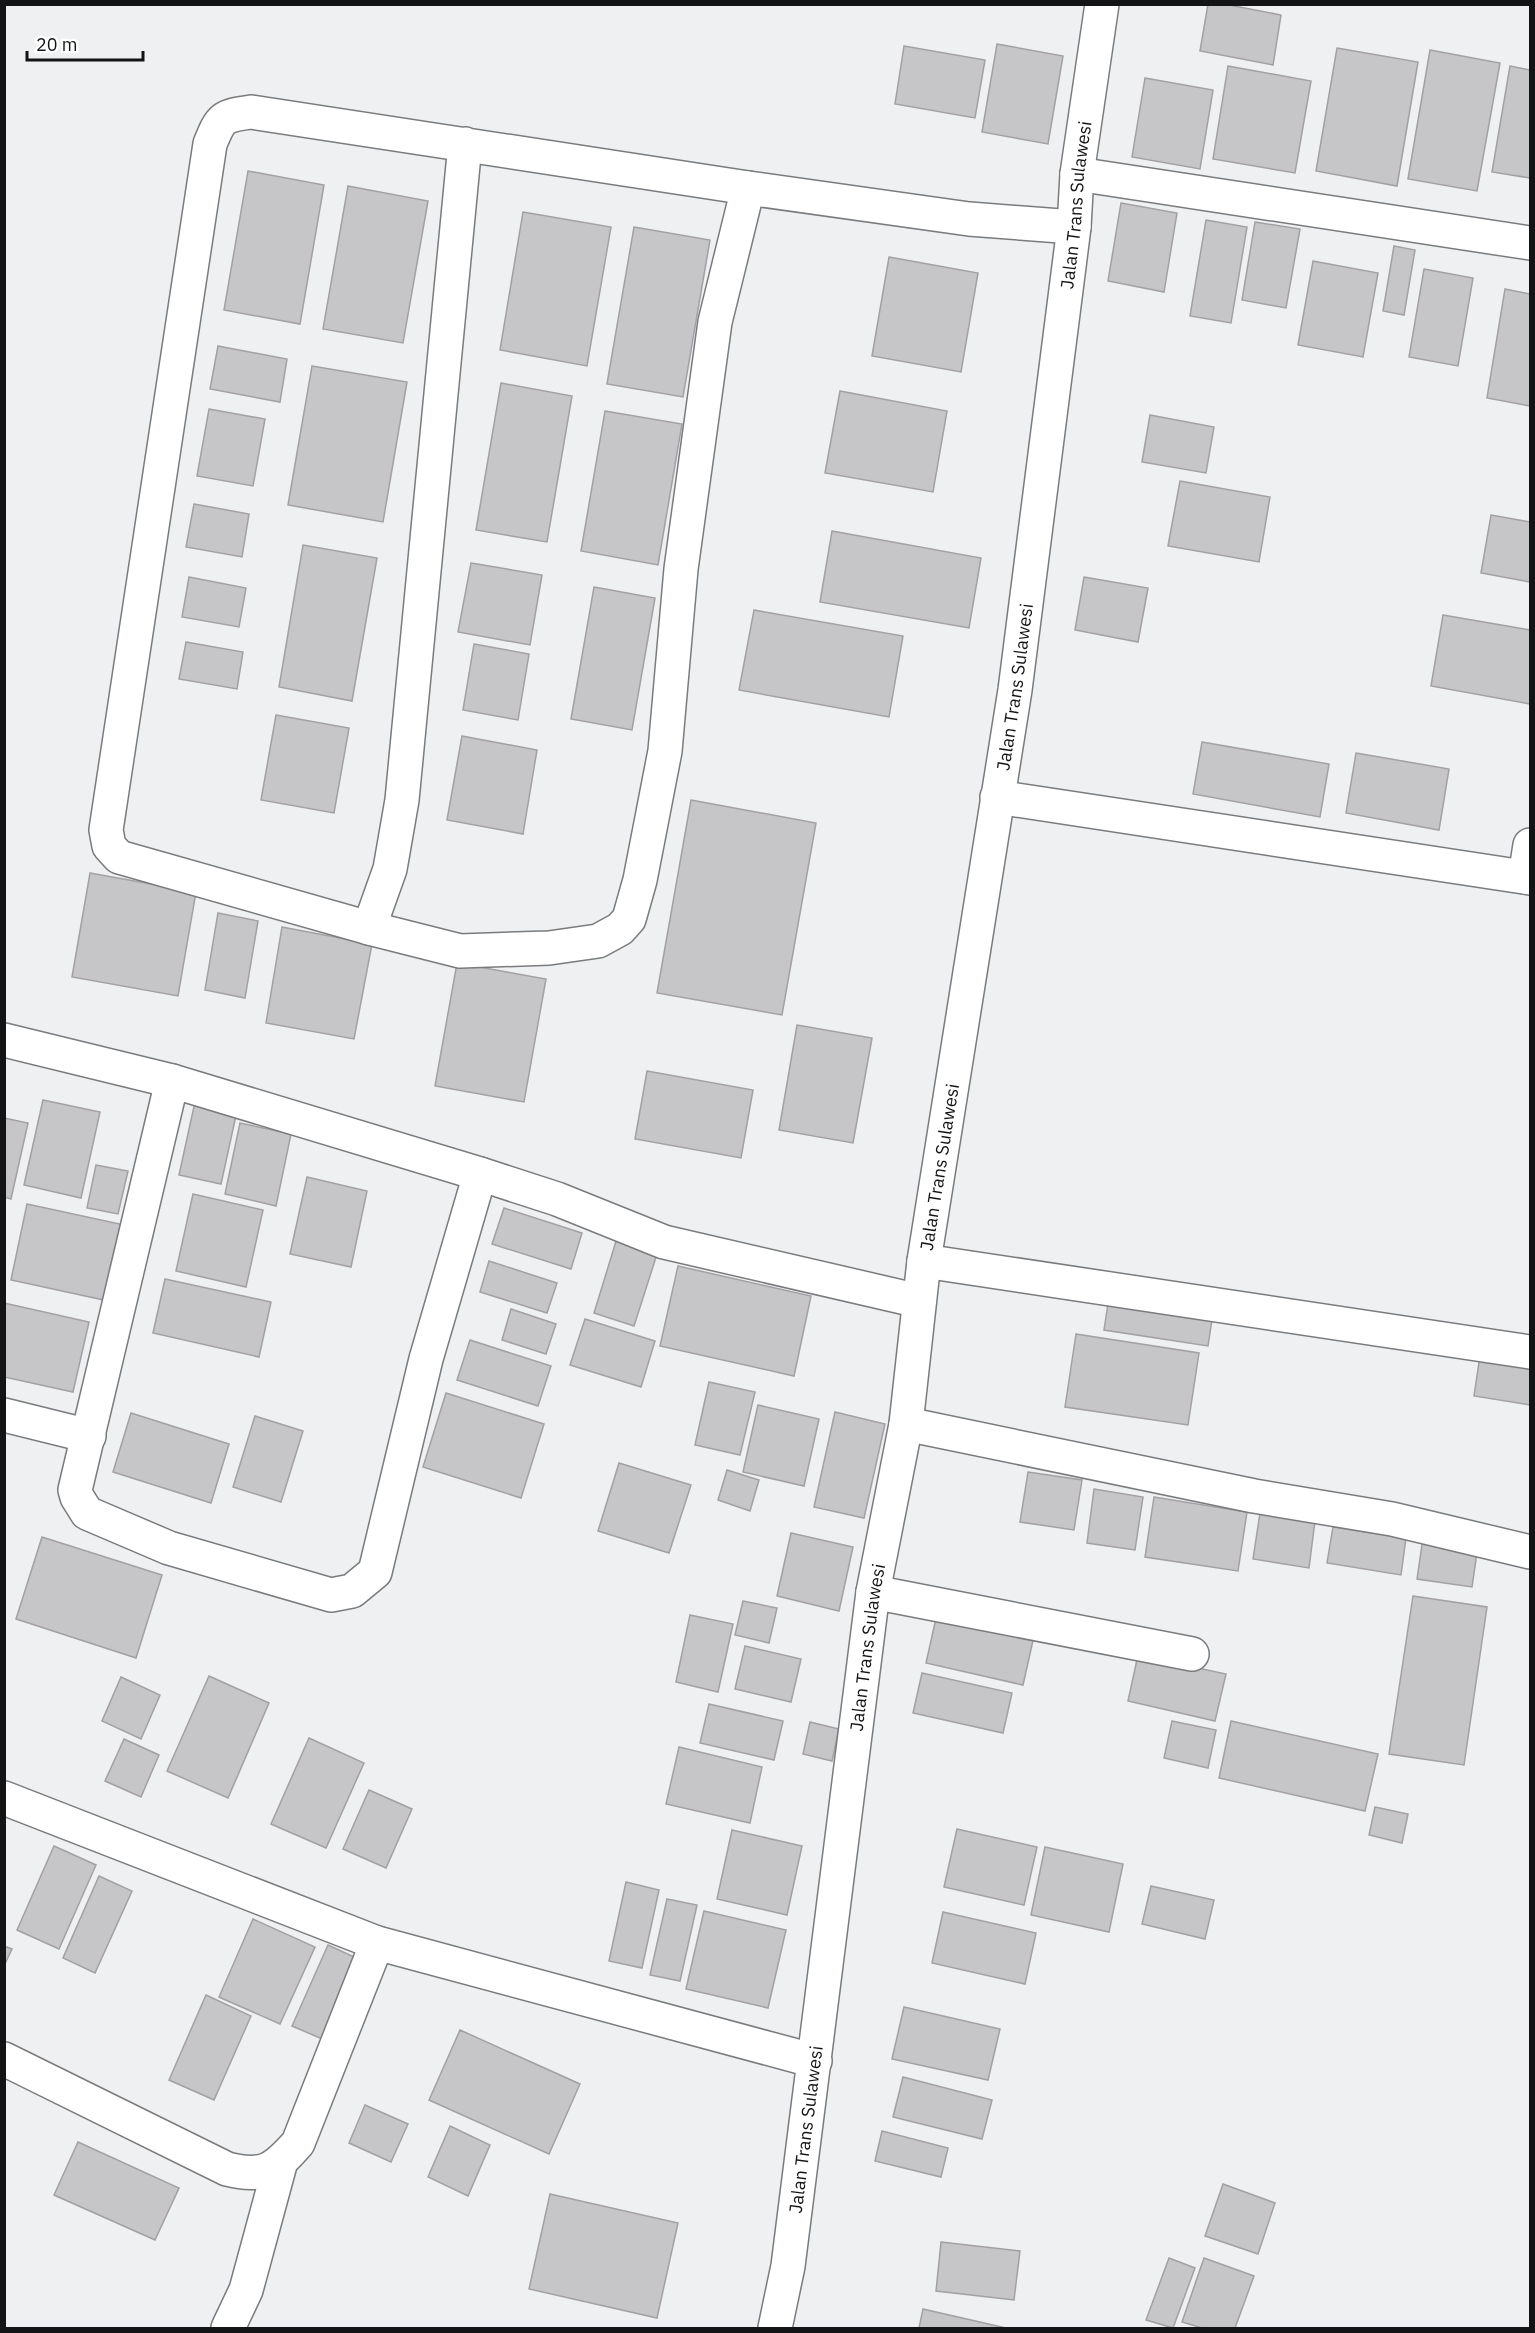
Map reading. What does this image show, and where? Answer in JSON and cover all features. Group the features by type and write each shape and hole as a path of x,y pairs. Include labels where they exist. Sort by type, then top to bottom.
{"main road":[{"name":"Jalan Trans Sulawesi","path":"775,2328 788,2266 873,1592 906,1425 924,1261 1015,690 1074,227 1077,174 1102,4"},
{"path":"748,188 715,322 681,569 665,751 640,880 629,919 620,929 598,941 549,948 460,951 119,858 109,846 106,830 210,144 219,122 234,114 251,112 748,188 969,219 1074,227"},
{"path":"369,928 390,869 402,800 465,144"},
{"path":"1077,174 1530,243"},
{"path":"997,797 1528,878 1530,845"},
{"path":"4,1040 172,1081 480,1174 557,1199 664,1242 919,1301"},
{"path":"172,1081 75,1490 87,1513 169,1548 331,1595 352,1591 375,1572 426,1359 480,1174"},
{"path":"924,1261 1530,1352"},
{"path":"4,1415 89,1436"},
{"path":"906,1425 1254,1496 1392,1519 1530,1552"},
{"path":"873,1592 1192,1654"},
{"path":"4,1798 377,1943 815,2061"},
{"path":"4,2059 227,2169 246,2174 264,2172 281,2162 298,2143 377,1943"},
{"path":"228,2328 246,2290 281,2162"}],"building":[{"path":"1208,4 1224,4 1281,15 1273,65 1200,51"},
{"path":"997,44 1063,56 1048,144 982,132"},
{"path":"904,46 985,60 975,118 895,104"},
{"path":"1337,48 1418,62 1397,186 1316,171"},
{"path":"1430,50 1500,63 1477,191 1408,179"},
{"path":"1228,66 1311,81 1295,173 1213,159"},
{"path":"1510,66 1530,70 1530,178 1492,172"},
{"path":"1145,78 1213,90 1200,169 1132,157"},
{"path":"248,171 324,185 300,324 224,310"},
{"path":"348,186 428,201 403,343 323,329"},
{"path":"1121,203 1177,213 1164,292 1108,281"},
{"path":"523,212 611,227 587,366 500,350"},
{"path":"1206,220 1247,227 1231,323 1190,316"},
{"path":"1255,222 1300,229 1286,308 1242,300"},
{"path":"634,227 710,240 683,397 607,384"},
{"path":"1394,246 1415,250 1404,315 1383,311"},
{"path":"889,257 978,273 961,372 872,356"},
{"path":"1313,261 1378,273 1363,357 1298,345"},
{"path":"1424,269 1473,278 1458,366 1409,357"},
{"path":"1505,289 1530,294 1530,406 1487,398"},
{"path":"218,346 287,359 280,402 210,389"},
{"path":"312,366 407,382 383,522 288,505"},
{"path":"501,383 572,396 547,542 476,530"},
{"path":"840,391 947,411 933,492 825,473"},
{"path":"209,409 265,419 253,486 197,476"},
{"path":"605,411 682,424 658,565 581,551"},
{"path":"1150,415 1214,427 1206,473 1142,462"},
{"path":"1180,481 1270,497 1259,562 1168,546"},
{"path":"194,504 249,514 242,557 186,547"},
{"path":"1491,515 1530,522 1530,582 1481,573"},
{"path":"832,531 981,558 969,628 820,602"},
{"path":"303,545 377,558 352,701 279,687"},
{"path":"471,563 542,575 530,645 458,632"},
{"path":"189,577 246,588 239,627 182,617"},
{"path":"1084,577 1148,588 1138,642 1075,630"},
{"path":"594,587 655,598 632,730 571,719"},
{"path":"754,610 903,636 889,717 739,690"},
{"path":"1443,615 1530,630 1530,704 1431,686"},
{"path":"186,642 243,652 237,689 179,679"},
{"path":"474,644 529,654 518,720 463,710"},
{"path":"276,715 349,728 334,813 261,800"},
{"path":"462,736 537,750 523,834 447,820"},
{"path":"1202,742 1329,764 1320,817 1193,794"},
{"path":"1356,753 1449,769 1439,830 1346,813"},
{"path":"691,800 816,823 782,1015 657,993"},
{"path":"90,873 196,892 178,996 72,977"},
{"path":"218,913 258,921 245,998 205,990"},
{"path":"282,927 372,944 354,1039 266,1023"},
{"path":"457,963 546,979 524,1102 435,1086"},
{"path":"797,1025 872,1038 853,1143 779,1130"},
{"path":"647,1071 753,1090 741,1158 635,1139"},
{"path":"43,1100 100,1112 81,1198 24,1185"},
{"path":"195,1102 237,1111 221,1184 179,1175"},
{"path":"4,1118 28,1123 11,1199 4,1197"},
{"path":"240,1123 291,1134 276,1206 225,1194"},
{"path":"96,1165 128,1171 118,1214 87,1208"},
{"path":"307,1177 367,1191 351,1267 290,1254"},
{"path":"193,1194 263,1210 246,1287 176,1271"},
{"path":"27,1204 129,1226 113,1302 11,1280"},
{"path":"504,1208 582,1233 571,1269 492,1244"},
{"path":"617,1238 658,1251 634,1326 594,1313"},
{"path":"489,1261 557,1283 547,1313 480,1292"},
{"path":"678,1266 811,1296 794,1376 660,1346"},
{"path":"165,1279 271,1302 259,1357 153,1333"},
{"path":"1109,1297 1213,1313 1208,1346 1104,1330"},
{"path":"4,1303 89,1322 73,1392 4,1377"},
{"path":"511,1309 556,1324 546,1354 502,1340"},
{"path":"585,1319 655,1341 641,1387 570,1365"},
{"path":"1076,1334 1199,1353 1188,1425 1065,1407"},
{"path":"470,1340 551,1366 538,1406 457,1380"},
{"path":"1481,1349 1530,1356 1530,1405 1474,1396"},
{"path":"709,1382 755,1392 740,1455 695,1445"},
{"path":"446,1393 544,1424 521,1498 423,1467"},
{"path":"758,1405 819,1419 804,1486 743,1472"},
{"path":"835,1412 885,1424 864,1518 814,1507"},
{"path":"131,1413 229,1444 211,1503 113,1472"},
{"path":"255,1416 303,1431 281,1502 233,1487"},
{"path":"619,1463 691,1485 669,1553 598,1531"},
{"path":"727,1470 759,1480 750,1511 718,1500"},
{"path":"1028,1472 1082,1480 1074,1530 1020,1522"},
{"path":"1094,1489 1143,1497 1135,1550 1087,1543"},
{"path":"1154,1497 1247,1512 1238,1571 1145,1557"},
{"path":"1260,1513 1315,1521 1309,1568 1253,1559"},
{"path":"1333,1527 1406,1538 1401,1575 1327,1563"},
{"path":"791,1533 853,1547 839,1611 777,1596"},
{"path":"42,1537 162,1575 136,1658 16,1619"},
{"path":"1423,1538 1478,1546 1472,1587 1417,1579"},
{"path":"1413,1596 1487,1607 1464,1765 1389,1754"},
{"path":"743,1601 777,1608 769,1643 735,1635"},
{"path":"937,1614 1034,1636 1023,1685 926,1663"},
{"path":"690,1615 733,1624 718,1692 676,1682"},
{"path":"745,1646 801,1659 791,1702 735,1689"},
{"path":"1138,1655 1226,1674 1215,1721 1128,1701"},
{"path":"922,1673 1012,1693 1003,1733 913,1713"},
{"path":"209,1676 269,1703 228,1798 167,1771"},
{"path":"121,1677 160,1695 141,1739 102,1721"},
{"path":"709,1704 783,1721 774,1760 700,1743"},
{"path":"1172,1721 1216,1730 1208,1768 1164,1758"},
{"path":"1231,1721 1378,1754 1365,1811 1219,1778"},
{"path":"810,1722 839,1729 832,1761 803,1754"},
{"path":"309,1738 364,1763 326,1848 271,1824"},
{"path":"124,1739 159,1755 141,1797 105,1781"},
{"path":"679,1747 762,1767 750,1823 666,1804"},
{"path":"369,1790 412,1809 386,1868 343,1849"},
{"path":"1375,1807 1408,1814 1402,1843 1369,1835"},
{"path":"957,1829 1037,1847 1024,1905 944,1887"},
{"path":"732,1830 802,1846 787,1915 717,1899"},
{"path":"54,1846 96,1865 59,1949 17,1930"},
{"path":"1045,1847 1123,1864 1109,1932 1031,1915"},
{"path":"99,1876 132,1891 95,1973 63,1958"},
{"path":"626,1882 659,1890 642,1968 609,1961"},
{"path":"1151,1886 1214,1900 1205,1939 1142,1924"},
{"path":"667,1899 697,1905 680,1981 650,1975"},
{"path":"704,1911 786,1930 768,2008 686,1989"},
{"path":"943,1912 1036,1933 1025,1984 932,1963"},
{"path":"253,1919 315,1947 280,2024 219,1997"},
{"path":"328,1945 363,1961 327,2041 292,2026"},
{"path":"4,1946 12,1949 4,1966"},
{"path":"206,1995 251,2016 214,2100 169,2080"},
{"path":"904,2007 1000,2029 988,2080 892,2059"},
{"path":"460,2030 580,2084 549,2154 429,2100"},
{"path":"903,2077 992,2100 982,2139 893,2117"},
{"path":"365,2105 408,2124 391,2162 349,2143"},
{"path":"450,2126 490,2145 468,2196 428,2177"},
{"path":"882,2131 948,2148 941,2177 875,2161"},
{"path":"78,2142 179,2188 155,2240 54,2195"},
{"path":"1223,2184 1275,2203 1258,2254 1205,2236"},
{"path":"550,2194 678,2223 657,2318 529,2289"},
{"path":"941,2242 1020,2251 1014,2300 936,2291"},
{"path":"1169,2258 1195,2268 1173,2328 1146,2320"},
{"path":"1204,2258 1254,2276 1235,2328 1202,2328 1182,2322"},
{"path":"923,2309 1006,2328 919,2328"}]}
